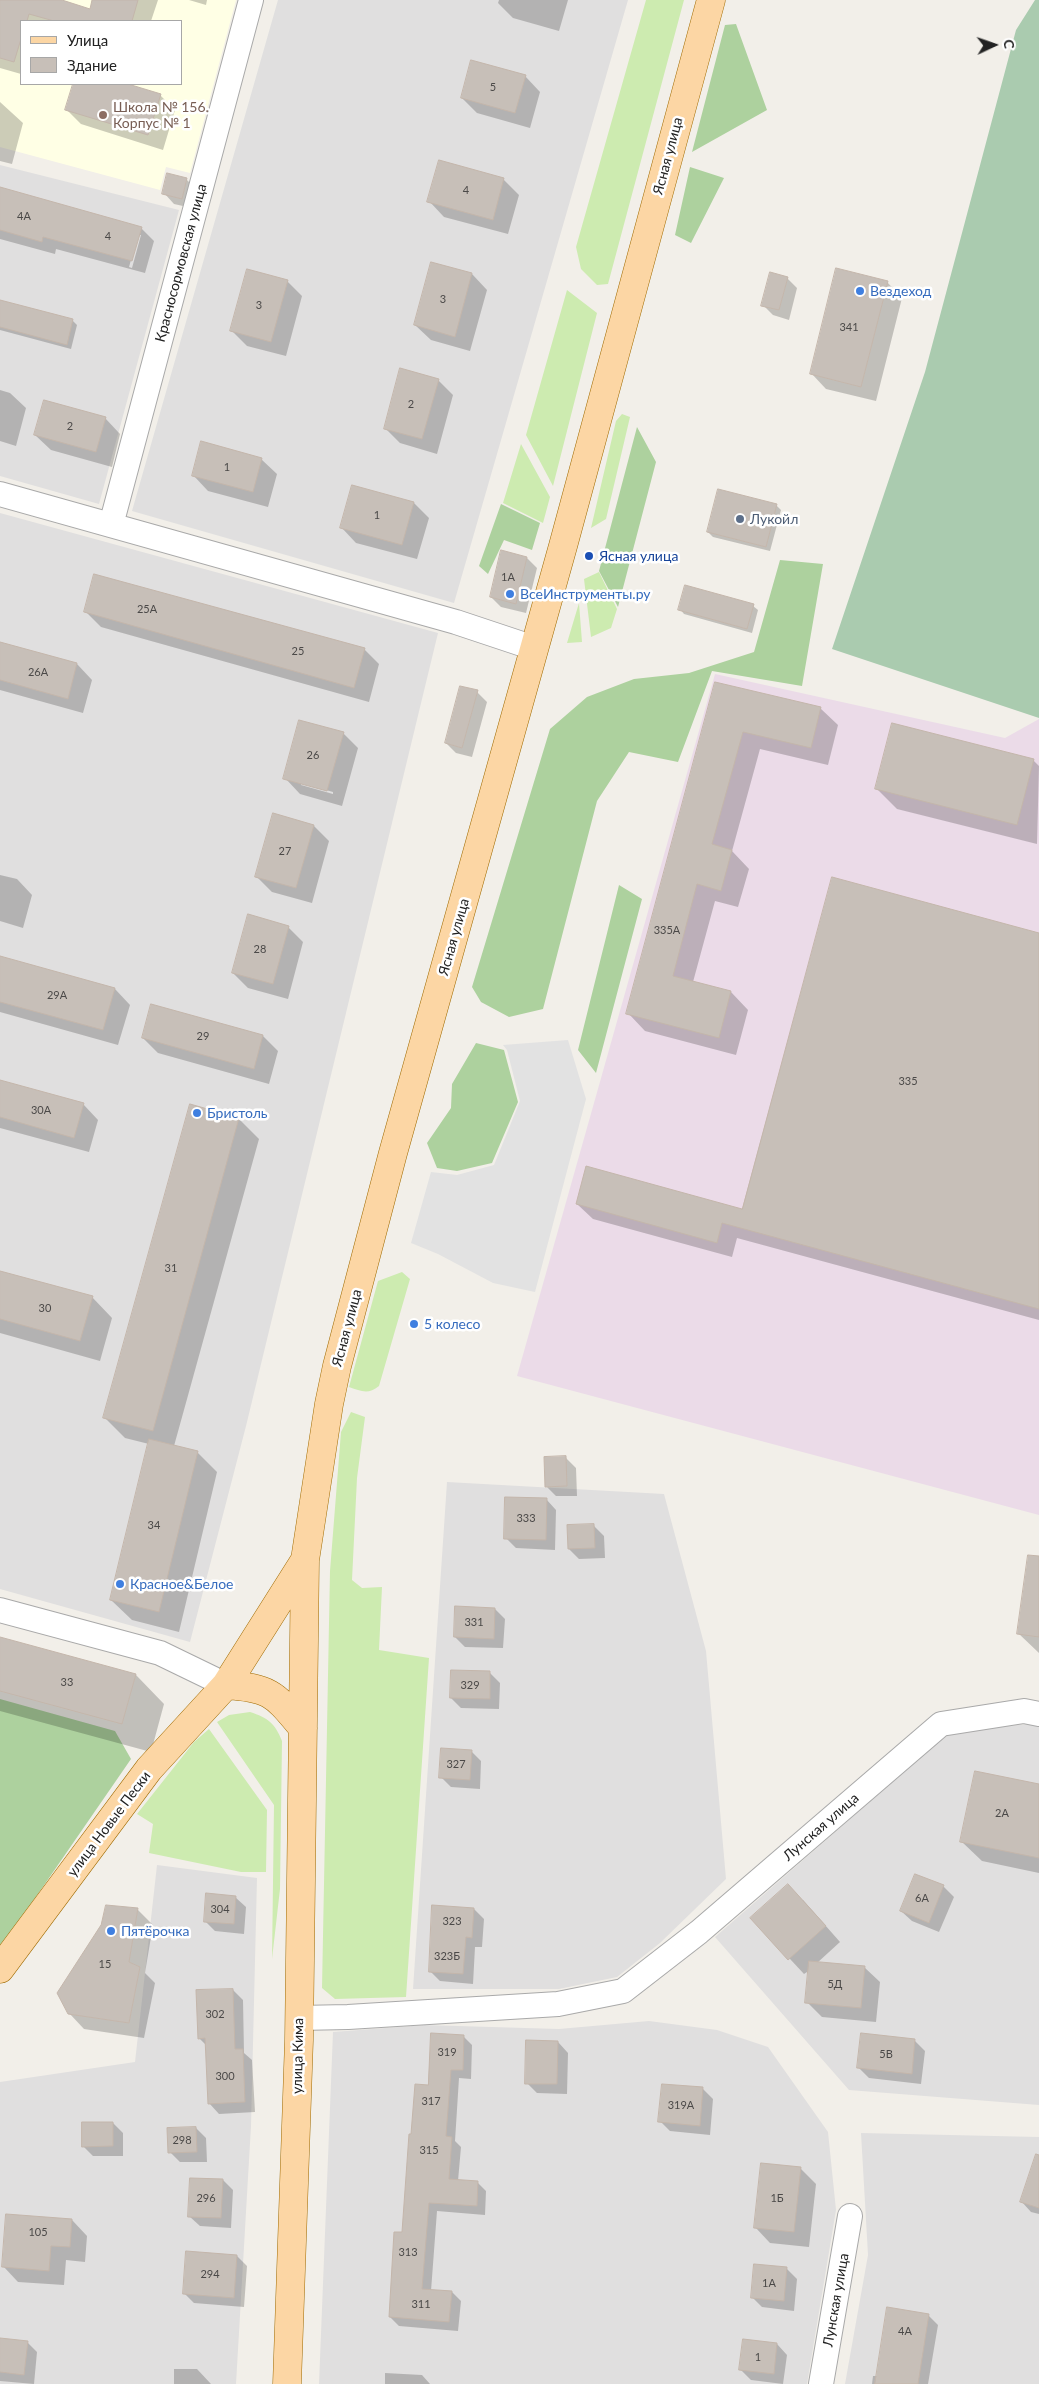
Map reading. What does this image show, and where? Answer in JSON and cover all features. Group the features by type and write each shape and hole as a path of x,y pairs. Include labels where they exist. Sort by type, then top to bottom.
{"main road":[{"name":"Ясная улица","path":"305,1560 337,1366 393,1153 534,648 711,0"},
{"name":"улица Новые Пески","path":"0,1969 149,1769 226,1685 305,1560"},
{"name":"улица Кима","path":"288,2384 299,2018 305,1560"},
{"path":"226,1685 263,1691 278,1698 303,1728"}],"street":[{"name":"Красносормовская улица","path":"111,525 251,0"},
{"path":"0,494 456,622 534,648"},
{"path":"0,1610 160,1653 226,1685"},
{"name":"Лунская улица","path":"299,2018 558,2004 623,1991 699,1932 941,1724 1024,1711 1039,1714"},
{"name":"Лунская улица","path":"821,2384 850,2216"}],"shaded area":[{"name":"Школа № 156. Корпус № 1","path":"0,0 236,0 190,173 166,167 160,190 0,147"},
{"path":"278,0 628,0 454,603 132,511"},
{"path":"1035,0 1039,0 1039,718 832,649 925,372 1016,30"},
{"path":"0,165 179,210 99,504 0,476"},
{"path":"0,513 438,633 246,1426 190,1642 0,1589"},
{"path":"715,674 1005,738 1039,719 1039,1515 517,1376"},
{"path":"568,1040 586,1099 535,1292 493,1283 438,1254 411,1243 431,1172 457,1175 494,1165 520,1101 507,1050 503,1045"},
{"path":"447,1482 664,1494 706,1651 726,1879 660,1943 617,1977 559,1989 413,1989"},
{"path":"1029,1724 1039,1725 1039,2105 849,2090 715,1937 951,1731"},
{"path":"157,1865 257,1878 251,2126 236,2384 0,2384 0,2082 135,2062"},
{"path":"649,2021 717,2030 768,2047 828,2132 836,2210 807,2384 319,2384 333,2032 424,2025 559,2029"},
{"path":"861,2133 1039,2137 1039,2384 845,2384 868,2255"}],"green space":[{"path":"646,0 684,0 608,284 597,285 581,269 576,247"},
{"path":"736,24 767,110 692,152 725,25"},
{"path":"690,167 724,178 691,243 675,235"},
{"path":"567,290 597,313 553,486 526,435"},
{"path":"622,414 630,417 606,519 591,528 616,421"},
{"path":"637,427 656,462 618,607 599,571"},
{"path":"521,444 550,497 543,523 503,503"},
{"path":"501,504 540,523 532,550 504,540 488,574 479,566"},
{"path":"780,560 823,564 802,686 712,671 678,762 629,752 597,801 543,1009 509,1017 481,1002 472,987 550,729 587,697 634,679 689,673 754,652"},
{"path":"599,572 617,609 611,628 591,637 584,579"},
{"path":"579,603 582,642 567,643"},
{"path":"619,885 642,899 596,1073 578,1050"},
{"path":"476,1043 504,1050 518,1102 492,1163 457,1171 437,1168 427,1143 451,1108 452,1084"},
{"path":"402,1272 410,1279 379,1386 371,1391 361,1391 349,1387 378,1281"},
{"path":"351,1412 365,1417 357,1478 352,1580 362,1588 382,1587 379,1650 429,1658 406,1997 335,1999 322,1988 330,1571 341,1432"},
{"path":"0,1699 115,1731 131,1759 0,1949"},
{"path":"250,1712 274,1725 282,1741 280,1889 272,1959 274,1805 217,1722 229,1715"},
{"path":"209,1729 267,1810 266,1872 241,1872 149,1853 153,1824 137,1814 194,1742"}],"building":[{"path":"0,0 62,0 90,9 92,0 138,0 132,20 50,20 29,14 27,20 20,20 20,42 14,62 0,58"},
{"path":"471,60 526,75 515,113 461,98"},
{"path":"73,85 131,85 161,94 148,135 65,110"},
{"path":"439,160 504,178 493,220 427,202"},
{"path":"167,173 187,178 182,199 162,194"},
{"path":"0,187 142,227 132,261 43,237 42,242 0,230"},
{"path":"431,262 472,273 455,337 414,325"},
{"path":"836,268 888,281 861,387 810,374"},
{"path":"247,269 288,280 271,342 230,331"},
{"path":"770,272 788,277 779,310 761,306"},
{"path":"0,300 73,319 67,345 0,327"},
{"path":"400,368 439,379 422,439 384,429"},
{"path":"44,400 106,417 96,452 34,435"},
{"path":"201,441 262,458 253,492 192,476"},
{"path":"352,485 414,502 402,545 340,528"},
{"path":"718,489 777,504 766,547 707,532"},
{"path":"501,550 527,557 516,604 490,597"},
{"path":"94,574 365,648 354,688 84,612"},
{"path":"685,585 754,604 747,629 678,610"},
{"path":"0,642 77,663 68,699 0,680"},
{"path":"715,682 821,707 811,748 743,732 712,844 732,850 721,891 697,884 673,976 731,991 719,1038 626,1014"},
{"path":"460,686 478,690 462,748 445,743"},
{"path":"299,720 344,732 327,791 283,779"},
{"path":"892,723 1034,759 1017,825 875,789"},
{"path":"273,813 314,825 296,888 255,877"},
{"path":"832,877 1039,933 1039,1309 722,1223 717,1243 576,1204 586,1166 742,1209"},
{"path":"248,914 289,926 273,984 232,973"},
{"path":"0,956 115,988 103,1030 0,1002"},
{"path":"151,1004 263,1035 254,1069 142,1038"},
{"path":"0,1080 84,1103 74,1138 0,1117"},
{"path":"190,1104 239,1118 153,1431 103,1418"},
{"path":"0,1271 93,1296 80,1341 0,1319"},
{"path":"149,1439 198,1451 159,1612 110,1600"},
{"path":"566,1456 567,1486 545,1487 544,1457"},
{"path":"505,1497 547,1498 546,1540 504,1539"},
{"path":"594,1524 595,1548 568,1549 567,1525"},
{"path":"1028,1555 1039,1556 1039,1637 1017,1634"},
{"path":"455,1606 495,1608 494,1639 454,1637"},
{"path":"0,1637 136,1674 122,1724 0,1691"},
{"path":"451,1670 490,1671 490,1699 450,1698"},
{"path":"441,1748 472,1750 470,1780 439,1778"},
{"path":"975,1771 1039,1784 1039,1858 960,1842"},
{"path":"915,1874 944,1885 929,1923 900,1911"},
{"path":"788,1884 826,1926 788,1960 750,1918"},
{"path":"206,1893 236,1896 234,1924 204,1922"},
{"path":"106,1905 138,1908 129,1962 140,1967 129,2023 68,2014 57,1993 101,1925"},
{"path":"432,1905 474,1908 472,1938 466,1937 463,1974 429,1972"},
{"path":"809,1961 865,1966 861,2008 805,2003"},
{"path":"233,1989 235,2049 243,2049 245,2102 208,2104 205,2038 198,2039 196,1990"},
{"path":"431,2033 464,2035 463,2070 451,2070 446,2136 452,2137 449,2179 478,2181 477,2206 429,2203 422,2289 452,2291 449,2322 389,2317 394,2232 402,2232 409,2134 411,2134 415,2084 428,2085"},
{"path":"861,2033 915,2039 912,2074 857,2068"},
{"path":"526,2040 558,2041 557,2084 525,2084"},
{"path":"662,2084 703,2087 700,2126 658,2122"},
{"path":"82,2122 113,2122 113,2146 82,2147"},
{"path":"196,2127 197,2152 168,2153 167,2128"},
{"path":"1036,2154 1039,2155 1039,2208 1020,2202"},
{"path":"761,2163 801,2167 794,2232 754,2228"},
{"path":"190,2178 223,2179 221,2218 188,2217"},
{"path":"6,2214 72,2219 70,2247 51,2246 49,2271 2,2267"},
{"path":"186,2251 237,2255 234,2298 183,2294"},
{"path":"754,2264 787,2267 784,2301 751,2298"},
{"path":"887,2307 929,2314 918,2384 875,2384"},
{"path":"0,2338 28,2341 24,2375 0,2372"},
{"path":"743,2339 777,2343 774,2374 739,2370"}],"place":[{"name":"Школа № 156. Корпус № 1","path":"103,115"},
{"name":"Вездеход","path":"860,291"},
{"name":"Лукойл","path":"740,519"},
{"name":"Ясная улица","path":"589,556"},
{"name":"ВсеИнструменты.ру","path":"510,594"},
{"name":"Бристоль","path":"197,1113"},
{"name":"5 колесо","path":"414,1324"},
{"name":"Красное&Белое","path":"120,1584"},
{"name":"Пятёрочка","path":"111,1931"}]}
